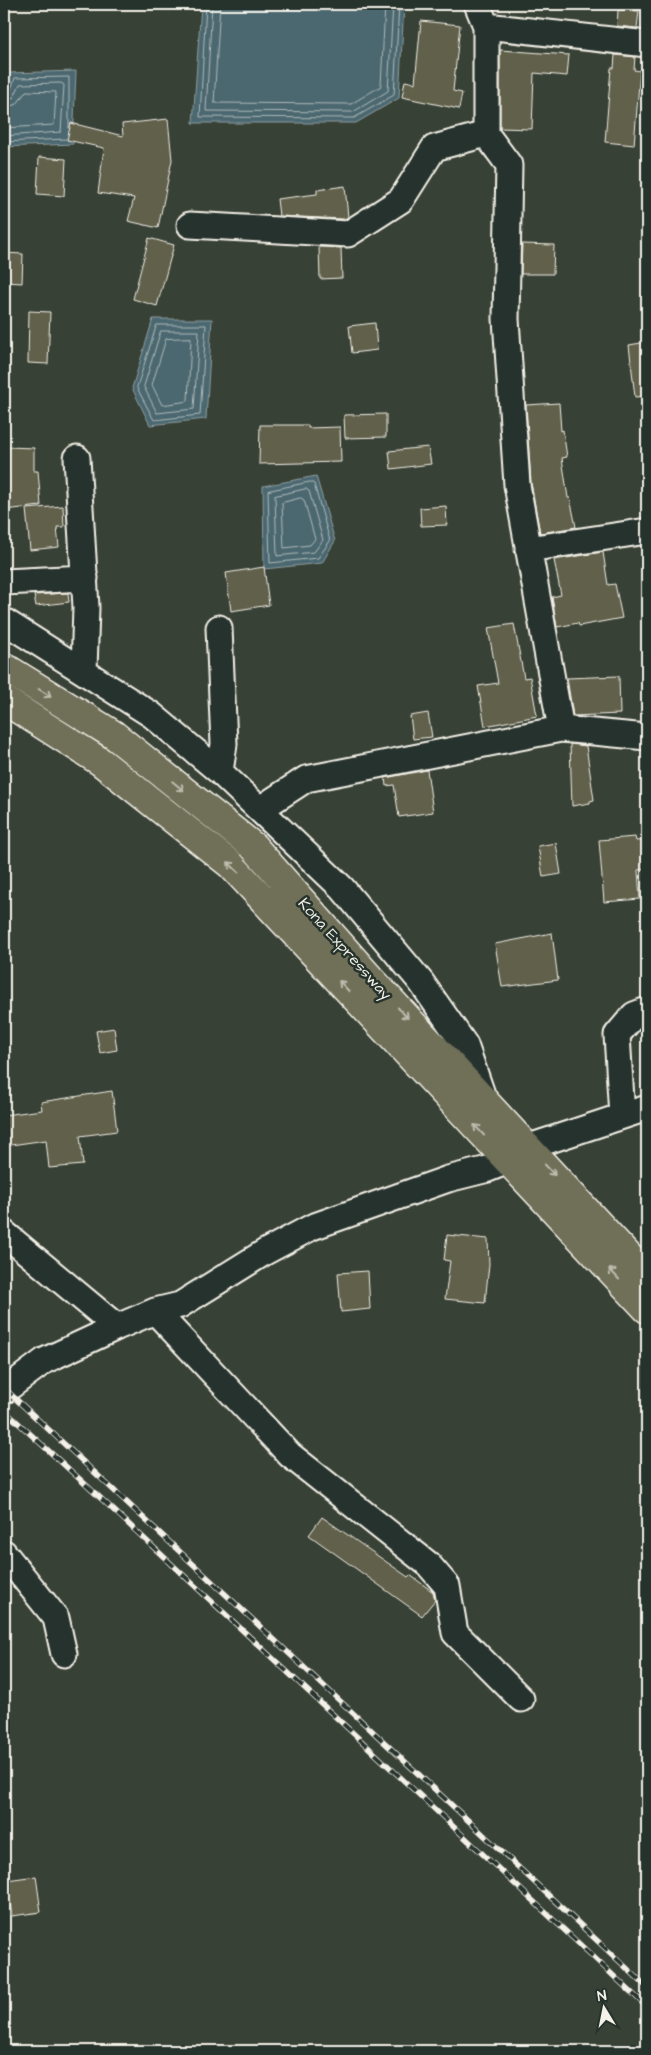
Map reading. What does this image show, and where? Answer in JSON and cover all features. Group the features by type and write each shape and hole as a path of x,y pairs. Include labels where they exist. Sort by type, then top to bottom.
{"highway":[{"name":"Kona Expressway","path":"4,667 114,735 254,847 370,978 484,1100 519,1154 647,1310"},
{"name":"Kona Expressway","path":"4,700 101,762 230,864 519,1154 647,1276"}],"street":[{"path":"561,729 517,485 506,318 509,165 486,134 482,15 647,44"},
{"path":"190,225 348,234 401,200 434,148 486,134"},
{"path":"77,458 86,607 84,671"},
{"path":"528,549 647,531"},
{"path":"4,582 84,578"},
{"path":"4,621 152,715 220,772 342,888 421,982 464,1045 484,1100"},
{"path":"219,628 224,744 220,772"},
{"path":"260,809 306,779 561,729 647,737"},
{"path":"622,1116 617,1035 634,1016 647,1010"},
{"path":"4,1391 44,1361 155,1311 180,1305 265,1252 312,1227 647,1108"},
{"path":"4,1233 117,1327"},
{"path":"155,1311 290,1455 428,1564 447,1586 455,1633 521,1699"},
{"path":"4,1553 56,1618 64,1654"}],"water":[{"path":"201,4 404,4 399,98 356,123 193,123"},
{"path":"76,71 73,144 4,147 4,102 9,73"},
{"path":"153,319 212,319 206,419 150,425 132,388"},
{"path":"316,476 335,541 322,563 264,569 263,486"}],"building":[{"path":"618,10 639,11 637,28 617,26"},
{"path":"421,21 460,25 453,91 462,93 459,109 402,97 405,81 415,83"},
{"path":"500,50 569,55 567,76 534,73 532,129 500,128"},
{"path":"615,55 635,57 634,70 640,71 634,145 605,142 611,68 614,68"},
{"path":"168,119 172,160 158,228 128,221 134,198 98,193 104,148 67,140 71,123 123,136 122,124"},
{"path":"39,157 66,159 64,196 37,194"},
{"path":"345,186 348,217 344,219 279,216 277,199 317,194 317,190"},
{"path":"149,238 174,245 157,306 133,299"},
{"path":"522,244 554,245 553,274 521,274"},
{"path":"319,247 341,248 342,278 320,279"},
{"path":"4,253 23,254 22,283 4,282"},
{"path":"29,311 50,312 48,364 28,363"},
{"path":"375,323 377,350 352,353 349,326"},
{"path":"647,342 647,396 635,397 629,345"},
{"path":"559,403 561,431 563,430 567,457 562,458 568,498 570,498 576,527 540,533 531,483 526,405"},
{"path":"386,414 386,437 345,438 344,415"},
{"path":"260,425 308,425 308,428 340,427 341,462 259,464"},
{"path":"8,447 34,448 34,471 38,471 41,506 4,510 4,474 8,473"},
{"path":"428,447 431,464 391,469 389,451"},
{"path":"63,506 64,527 57,527 59,547 30,550 26,509"},
{"path":"446,506 447,525 421,526 420,508"},
{"path":"603,552 608,585 615,584 622,618 579,626 578,623 557,627 552,597 561,595 554,560"},
{"path":"264,567 269,605 231,611 226,573"},
{"path":"68,593 69,602 36,606 34,595"},
{"path":"514,624 524,678 530,677 537,716 485,726 478,686 498,683 488,628"},
{"path":"619,676 620,714 573,716 567,678"},
{"path":"428,713 432,737 413,739 410,716"},
{"path":"570,744 586,746 594,800 590,801 590,803 572,806"},
{"path":"427,770 433,812 399,817 394,785 386,786 385,778"},
{"path":"635,837 636,841 647,840 647,869 638,870 640,899 604,902 599,840"},
{"path":"556,843 561,874 543,877 538,846"},
{"path":"552,933 558,980 502,987 495,944"},
{"path":"114,1028 117,1050 100,1053 96,1031"},
{"path":"112,1091 117,1131 80,1136 83,1165 49,1168 46,1140 4,1146 4,1115 42,1110 41,1102"},
{"path":"447,1235 488,1239 489,1264 485,1303 445,1299 450,1261 444,1260"},
{"path":"368,1271 370,1309 341,1312 338,1273"},
{"path":"322,1517 408,1577 410,1575 433,1592 435,1600 422,1616 309,1535"},
{"path":"36,1876 41,1912 12,1916 7,1880"}],"railway":[{"path":"4,1388 647,1987"},
{"path":"4,1410 647,2007"}]}
